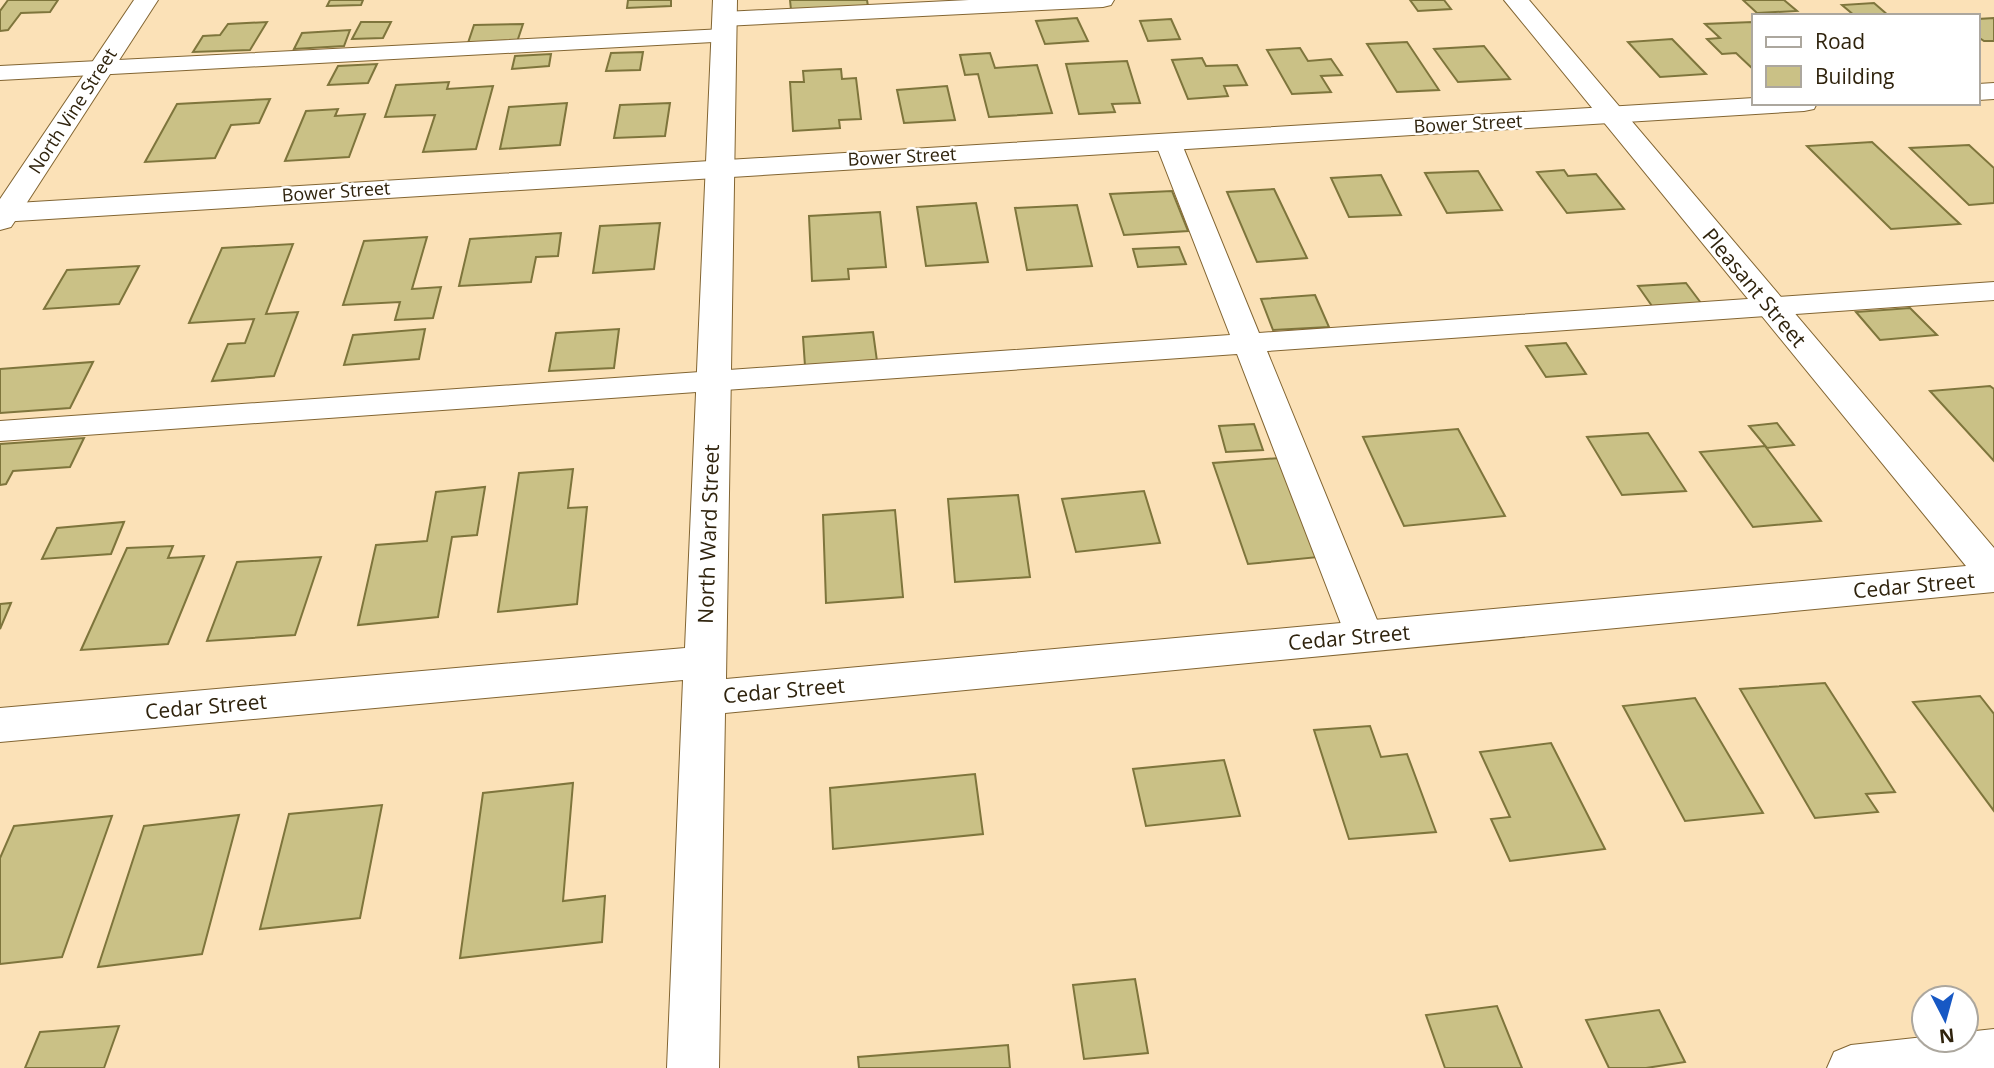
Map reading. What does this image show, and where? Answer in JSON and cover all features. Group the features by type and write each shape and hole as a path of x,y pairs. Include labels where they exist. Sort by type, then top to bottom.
{"street":[{"name":"North Vine Street","path":"2,216 146,0"},
{"name":"Pleasant Street","path":"1516,0 1994,576"},
{"name":"North Ward Street","path":"694,1068 724,18"},
{"name":"Bower Street","path":"2,216 720,167 1774,105"},
{"name":"Cedar Street","path":"0,725 1365,637 1994,576"}],"lane":[{"path":"0,73 101,69 724,18 1103,0"},
{"path":"1168,142 1365,637"},
{"path":"0,431 1994,291"},
{"path":"1851,1068 1994,1051"}],"building":[{"path":"8,0 58,0 50,12 21,13 8,30 0,31 0,11"},
{"path":"330,0 363,0 361,5 327,6"},
{"path":"628,0 671,0 671,6 627,8"},
{"path":"790,0 867,0 868,6 791,10"},
{"path":"1410,0 1444,0 1451,9 1418,11"},
{"path":"1743,0 1784,0 1797,11 1757,13"},
{"path":"1874,3 1887,14 1853,14 1842,5"},
{"path":"1077,18 1088,41 1045,44 1036,21"},
{"path":"1994,18 1994,41 1980,38 1980,19"},
{"path":"1171,19 1180,39 1148,41 1140,21"},
{"path":"267,22 250,50 193,52 203,36 220,35 228,24"},
{"path":"361,22 391,22 383,38 352,39"},
{"path":"1752,22 1752,68 1736,53 1722,54 1707,39 1720,38 1705,24"},
{"path":"523,24 517,42 468,43 474,25"},
{"path":"350,30 344,46 294,49 302,33"},
{"path":"1672,39 1706,74 1660,77 1628,42"},
{"path":"1407,42 1439,90 1397,92 1367,44"},
{"path":"1484,46 1510,79 1458,82 1434,49"},
{"path":"1300,48 1308,61 1331,59 1342,75 1321,76 1331,92 1292,94 1267,50"},
{"path":"643,52 640,70 606,71 611,53"},
{"path":"990,53 995,68 1037,65 1052,113 989,117 978,74 965,75 960,55"},
{"path":"551,54 549,66 512,69 515,56"},
{"path":"1202,58 1206,66 1237,65 1247,85 1224,86 1228,96 1188,99 1172,60"},
{"path":"1127,61 1140,103 1112,104 1115,112 1079,114 1066,64"},
{"path":"377,64 368,83 328,85 338,66"},
{"path":"841,69 842,79 856,78 861,119 839,120 840,128 793,131 790,82 804,82 803,71"},
{"path":"449,82 447,89 493,86 476,149 423,152 435,115 385,117 396,85"},
{"path":"947,86 955,120 904,123 897,90"},
{"path":"270,99 259,123 231,125 215,158 145,162 177,104"},
{"path":"567,103 560,145 500,149 509,107"},
{"path":"670,103 665,136 614,138 620,105"},
{"path":"338,109 335,116 365,114 349,157 285,161 306,111"},
{"path":"1872,142 1960,224 1891,229 1807,146"},
{"path":"1969,145 1994,168 1994,203 1969,205 1910,148"},
{"path":"1564,170 1568,176 1596,174 1624,209 1567,213 1537,172"},
{"path":"1478,171 1502,210 1447,213 1425,173"},
{"path":"1381,175 1401,215 1349,217 1331,178"},
{"path":"1274,189 1307,258 1257,262 1227,192"},
{"path":"1172,191 1188,231 1124,235 1110,194"},
{"path":"976,203 988,262 926,266 917,207"},
{"path":"1077,205 1092,266 1027,270 1015,208"},
{"path":"880,212 886,267 848,269 849,279 812,281 809,216"},
{"path":"660,223 654,269 593,273 600,226"},
{"path":"561,233 558,256 536,257 531,282 459,286 470,239"},
{"path":"427,237 412,289 441,287 433,318 395,320 400,302 343,305 364,241"},
{"path":"293,244 266,314 298,312 274,376 212,381 228,344 245,343 254,319 189,323 222,248"},
{"path":"1179,247 1186,264 1138,267 1133,249"},
{"path":"139,266 119,304 44,309 67,270"},
{"path":"1686,283 1701,303 1652,306 1638,286"},
{"path":"1315,295 1329,327 1273,330 1261,299"},
{"path":"1910,308 1937,335 1880,340 1856,312"},
{"path":"425,329 419,359 344,365 353,335"},
{"path":"619,329 614,368 549,371 556,333"},
{"path":"873,332 877,361 805,366 803,337"},
{"path":"1566,343 1586,374 1546,377 1526,346"},
{"path":"93,362 70,408 0,413 0,369"},
{"path":"1990,386 1994,389 1994,461 1930,391"},
{"path":"1777,423 1794,445 1767,448 1749,426"},
{"path":"1254,424 1263,450 1226,452 1219,426"},
{"path":"1458,429 1505,516 1404,526 1363,437"},
{"path":"1648,433 1686,491 1622,495 1587,437"},
{"path":"84,438 70,467 13,471 6,484 0,485 0,444"},
{"path":"1765,446 1821,521 1753,527 1700,452"},
{"path":"1280,458 1319,557 1248,564 1213,463"},
{"path":"573,469 568,508 587,507 577,604 498,612 519,473"},
{"path":"485,487 477,535 452,537 438,617 358,625 376,545 427,541 436,492"},
{"path":"1144,491 1160,543 1076,552 1062,499"},
{"path":"1018,495 1030,577 955,582 948,499"},
{"path":"895,510 903,597 826,603 823,515"},
{"path":"124,522 111,554 42,559 57,528"},
{"path":"173,546 168,558 204,556 168,644 81,650 127,548"},
{"path":"321,557 295,635 207,641 237,562"},
{"path":"11,603 0,629 0,604"},
{"path":"1825,683 1895,792 1866,794 1878,812 1815,818 1740,689"},
{"path":"1980,696 1994,714 1994,811 1913,702"},
{"path":"1695,698 1763,813 1685,821 1623,706"},
{"path":"1370,726 1381,757 1407,754 1436,832 1349,839 1314,730"},
{"path":"1551,743 1605,849 1510,861 1491,819 1510,817 1480,752"},
{"path":"1224,760 1240,816 1146,826 1133,769"},
{"path":"975,774 983,834 833,849 830,788"},
{"path":"573,783 563,901 605,896 602,942 460,958 483,793"},
{"path":"382,805 360,918 260,929 289,814"},
{"path":"239,815 202,954 98,967 144,826"},
{"path":"112,816 62,957 0,964 0,858 14,826"},
{"path":"1135,979 1148,1053 1084,1059 1073,985"},
{"path":"1497,1006 1522,1068 1445,1068 1426,1015"},
{"path":"1659,1010 1685,1062 1646,1068 1609,1068 1586,1020"},
{"path":"119,1026 104,1068 25,1068 40,1032"},
{"path":"1008,1045 1010,1068 859,1068 858,1057"}]}
